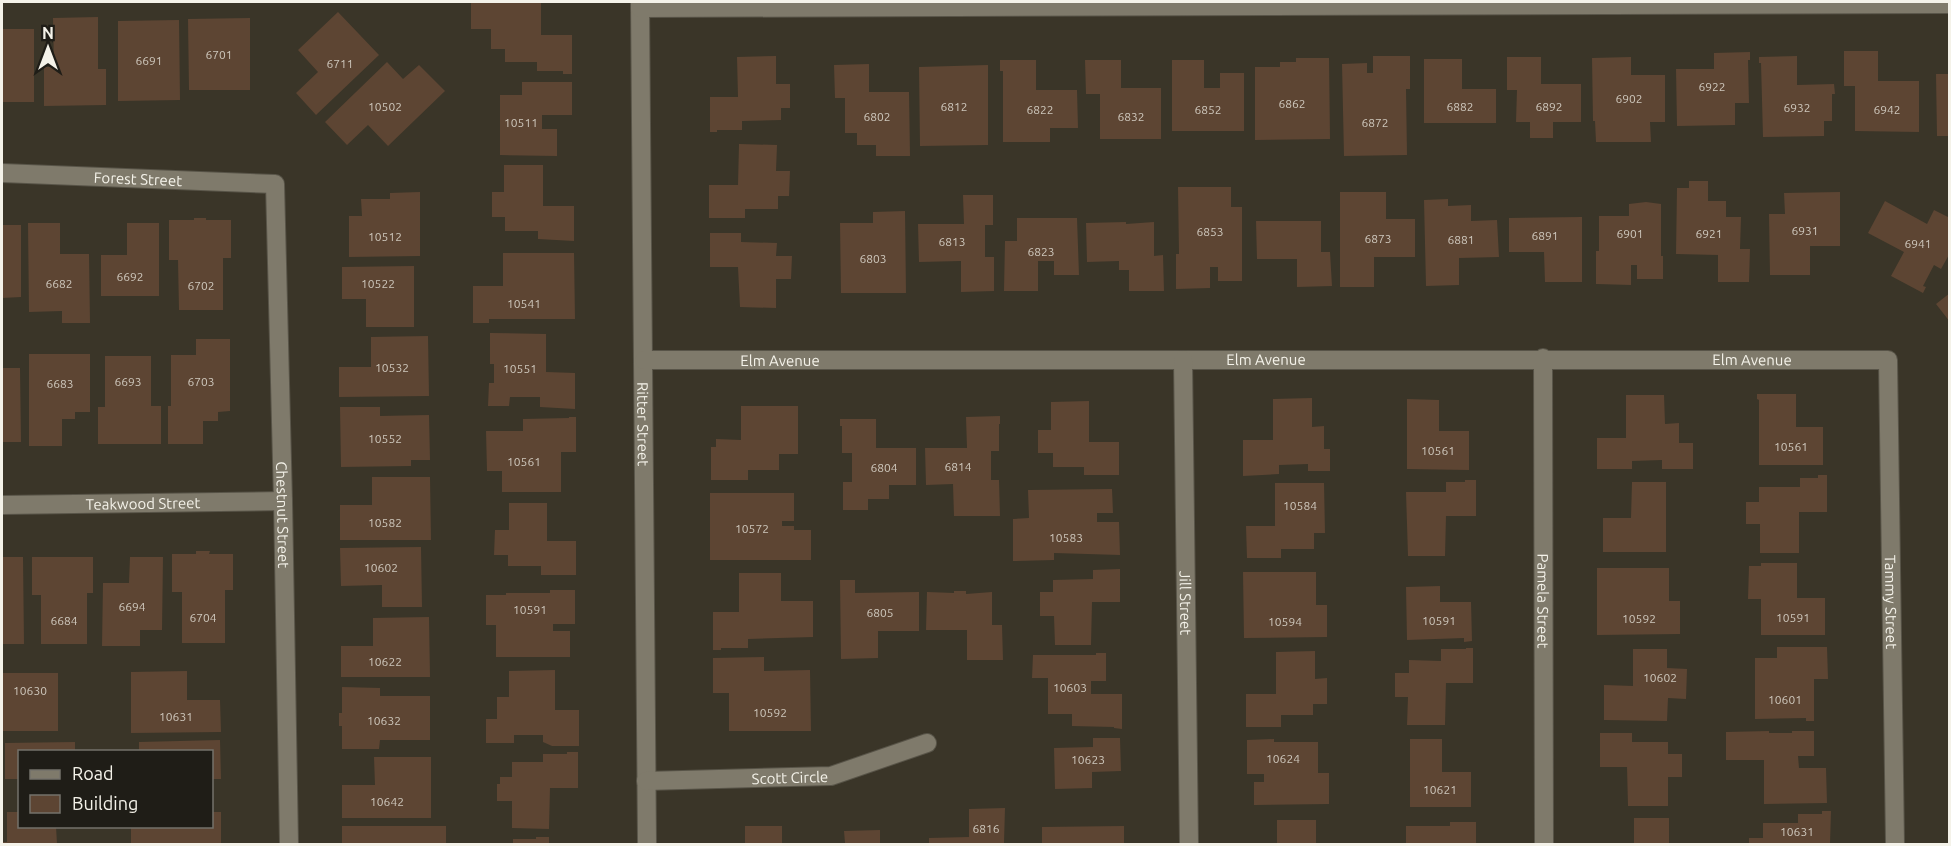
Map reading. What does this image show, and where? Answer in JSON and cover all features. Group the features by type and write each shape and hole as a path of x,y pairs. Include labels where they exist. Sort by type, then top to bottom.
{"street":[{"path":"640,5 1950,4"},
{"name":"Ritter Street","path":"640,5 647,844"},
{"name":"Forest Street","path":"2,173 275,184"},
{"name":"Chestnut Street","path":"275,184 289,844"},
{"name":"Elm Avenue","path":"644,360 1543,358 1888,360"},
{"name":"Pamela Street","path":"1543,358 1544,844"},
{"name":"Jill Street","path":"1184,360 1189,844"},
{"name":"Tammy Street","path":"1888,360 1895,844"},
{"name":"Teakwood Street","path":"2,505 283,501"},
{"name":"Scott Circle","path":"646,781 831,776 927,742"}],"building":[{"path":"471,2 541,2 541,35 572,35 572,74 563,74 563,71 537,71 537,62 505,62 505,49 491,49 491,29 471,29"},
{"path":"338,12 379,55 316,115 296,93 318,72 298,50"},
{"path":"98,17 98,69 106,69 106,105 44,106 44,67 54,67 53,18"},
{"path":"250,18 250,90 189,90 188,19"},
{"path":"179,20 180,100 118,101 118,21"},
{"path":"2,29 34,29 34,102 2,102"},
{"path":"1844,51 1878,51 1878,81 1919,81 1919,132 1855,131 1855,86 1844,86"},
{"path":"1750,52 1750,60 1748,60 1749,103 1735,103 1735,125 1677,126 1676,69 1714,69 1714,53"},
{"path":"776,56 776,84 790,84 790,108 781,108 781,120 742,121 742,130 710,132 710,97 738,97 737,57"},
{"path":"1373,56 1410,56 1410,89 1406,89 1407,155 1344,156 1342,64 1367,63 1367,73 1373,73"},
{"path":"1797,56 1797,85 1834,84 1832,121 1824,121 1824,136 1763,137 1759,57"},
{"path":"1507,57 1541,57 1541,84 1581,84 1581,122 1553,122 1553,138 1530,138 1530,122 1516,122 1517,90 1507,90"},
{"path":"1631,57 1631,75 1665,75 1665,122 1650,122 1651,142 1596,142 1595,121 1593,121 1592,58"},
{"path":"1296,58 1329,58 1330,139 1255,140 1255,67 1280,67 1280,62 1296,62"},
{"path":"1424,59 1462,59 1462,89 1496,89 1496,123 1424,123"},
{"path":"1000,60 1036,60 1036,90 1077,90 1078,128 1050,128 1050,142 1003,142 1003,71 1000,71"},
{"path":"1085,60 1121,60 1121,88 1161,88 1161,139 1100,139 1100,94 1086,94"},
{"path":"1172,60 1204,60 1204,88 1220,88 1220,73 1244,73 1244,131 1172,131"},
{"path":"387,62 403,79 419,65 445,91 388,146 368,125 347,145 325,122"},
{"path":"869,64 869,92 909,92 910,156 876,156 876,145 857,145 857,133 845,133 845,98 835,98 834,65"},
{"path":"988,65 988,145 920,146 919,67"},
{"path":"1936,74 1950,74 1950,136 1937,136"},
{"path":"522,82 572,82 572,115 542,115 542,129 557,129 557,156 500,155 500,95 522,95"},
{"path":"739,144 777,145 776,171 790,171 789,196 778,196 778,209 745,209 745,218 709,218 709,185 738,185"},
{"path":"504,165 543,165 543,206 574,206 574,241 538,239 538,231 505,231 505,217 492,217 492,192 504,192"},
{"path":"1689,181 1708,181 1708,201 1726,201 1726,217 1741,217 1740,249 1750,249 1749,282 1718,282 1718,255 1676,254 1677,188 1689,188"},
{"path":"1178,187 1231,187 1231,207 1242,207 1242,281 1218,281 1218,267 1210,267 1210,288 1176,289 1176,254 1179,254"},
{"path":"420,192 420,256 349,257 349,216 362,216 361,199 390,199 390,193"},
{"path":"1340,192 1386,192 1386,219 1415,219 1415,257 1374,257 1374,287 1340,287"},
{"path":"1840,192 1840,246 1810,246 1810,275 1770,275 1769,214 1785,214 1784,193"},
{"path":"963,195 993,195 993,225 985,225 985,257 994,257 994,291 961,292 961,261 919,262 918,224 964,224"},
{"path":"1448,199 1448,206 1471,205 1471,221 1497,220 1499,257 1459,258 1459,285 1426,286 1424,200"},
{"path":"1885,201 1927,224 1934,210 1950,218 1950,253 1941,269 1934,265 1923,286 1926,287 1923,293 1891,276 1904,252 1868,233"},
{"path":"1646,202 1661,204 1663,279 1637,279 1637,265 1631,265 1631,285 1596,284 1599,216 1629,216 1629,204"},
{"path":"905,211 906,293 841,293 840,223 873,223 873,212"},
{"path":"1582,217 1582,282 1545,282 1544,252 1509,252 1509,218"},
{"path":"194,218 231,220 231,258 223,258 223,310 179,310 178,260 169,260 169,220 194,220"},
{"path":"1017,218 1077,218 1079,275 1054,275 1054,261 1038,261 1038,291 1004,291 1005,241 1017,241"},
{"path":"1256,221 1321,221 1321,252 1330,252 1332,286 1297,287 1297,259 1257,259"},
{"path":"1126,222 1126,224 1154,222 1154,256 1163,255 1164,291 1129,291 1129,270 1119,270 1119,261 1087,262 1086,223"},
{"path":"28,223 60,223 60,254 89,254 90,323 62,323 62,311 29,312"},
{"path":"127,223 159,223 159,296 101,296 101,255 127,255"},
{"path":"2,225 21,225 21,297 2,298"},
{"path":"710,233 741,233 741,242 777,243 776,256 792,256 791,279 776,279 776,308 740,307 738,267 710,267"},
{"path":"503,253 574,253 575,319 489,319 489,323 473,323 473,286 503,286"},
{"path":"414,266 414,327 366,327 366,299 342,299 342,267"},
{"path":"1950,293 1950,322 1936,304"},
{"path":"490,333 546,334 546,372 575,373 575,409 540,407 540,397 510,397 509,406 488,406 489,383 494,383 494,364 490,364"},
{"path":"428,336 429,396 339,397 339,367 371,367 371,337"},
{"path":"196,339 230,339 230,411 218,412 218,421 203,421 203,444 168,444 171,355 196,355"},
{"path":"29,354 90,354 90,412 75,412 75,419 62,419 62,446 29,446"},
{"path":"105,356 151,356 151,406 161,406 161,444 98,444 98,407 105,407"},
{"path":"2,368 20,368 21,442 2,442"},
{"path":"1757,394 1796,394 1796,427 1823,427 1823,465 1759,465 1759,400"},
{"path":"1626,395 1664,395 1665,424 1679,423 1679,443 1693,443 1693,469 1662,469 1662,460 1632,461 1632,469 1597,469 1597,438 1626,438"},
{"path":"1312,398 1312,427 1324,426 1324,449 1330,449 1330,471 1308,471 1308,464 1279,465 1279,474 1243,476 1243,440 1273,440 1273,399"},
{"path":"1407,399 1439,400 1439,431 1469,431 1469,470 1407,469"},
{"path":"1089,401 1089,442 1119,442 1119,475 1084,475 1084,467 1053,467 1053,453 1038,453 1038,430 1051,430 1051,402"},
{"path":"741,406 798,406 798,454 779,454 779,470 748,470 748,480 711,480 711,447 716,447 716,439 741,440"},
{"path":"340,407 380,407 380,416 429,415 430,460 411,460 411,466 341,467"},
{"path":"1000,416 999,451 991,451 991,480 999,480 1000,516 954,516 953,484 926,485 925,448 967,448 966,417"},
{"path":"576,417 576,452 561,452 561,492 502,492 502,471 487,471 486,431 523,431 523,419"},
{"path":"840,419 876,419 876,448 916,448 916,485 889,485 889,499 868,499 868,510 843,510 843,482 852,482 852,453 842,453"},
{"path":"1818,475 1827,475 1827,512 1799,512 1799,553 1760,553 1760,524 1746,524 1746,502 1759,502 1759,487 1800,487 1800,478 1818,478"},
{"path":"372,477 430,477 431,540 340,540 340,505 372,505"},
{"path":"1465,480 1476,480 1476,516 1446,516 1445,556 1408,556 1406,492 1446,492 1446,482 1465,482"},
{"path":"1632,482 1666,482 1666,552 1603,552 1603,518 1631,518"},
{"path":"1275,483 1324,483 1325,533 1314,533 1314,549 1281,549 1281,558 1247,558 1246,526 1275,526"},
{"path":"1112,489 1113,513 1097,513 1097,522 1119,522 1120,555 1054,553 1054,560 1013,561 1013,519 1029,518 1028,490"},
{"path":"710,493 794,493 794,521 782,521 782,526 794,526 794,530 811,530 811,560 710,560"},
{"path":"509,503 547,503 547,541 576,541 576,575 541,575 541,566 508,566 508,555 494,555 495,530 509,530"},
{"path":"421,547 422,607 382,607 382,585 341,586 340,548"},
{"path":"196,551 210,551 209,554 233,554 233,590 225,590 225,643 182,643 182,592 172,592 172,554 196,554"},
{"path":"2,557 23,557 24,644 2,644"},
{"path":"32,557 93,557 93,593 87,593 87,644 41,644 41,595 32,595"},
{"path":"130,557 163,557 162,630 140,630 140,646 102,646 103,583 129,583"},
{"path":"1761,563 1797,563 1797,598 1825,598 1825,635 1761,635 1761,599 1748,599 1749,566 1761,566"},
{"path":"1597,568 1669,568 1669,601 1680,601 1680,634 1597,635"},
{"path":"1120,569 1120,602 1092,602 1091,645 1055,645 1054,616 1040,616 1040,592 1053,592 1053,580 1093,579 1093,570"},
{"path":"1243,572 1316,572 1316,605 1327,605 1327,637 1244,638"},
{"path":"739,573 781,573 781,601 813,601 813,637 748,639 748,648 713,650 713,612 739,612"},
{"path":"840,580 855,580 855,593 919,592 919,631 878,631 878,658 841,659"},
{"path":"1440,586 1440,602 1471,602 1472,641 1464,642 1464,638 1407,640 1406,587"},
{"path":"550,590 575,590 575,624 553,624 553,631 570,631 570,657 496,657 496,625 486,625 486,595 550,593"},
{"path":"954,591 966,591 966,594 992,592 992,625 1002,625 1003,660 967,660 967,630 926,630 927,592 954,593"},
{"path":"429,617 430,677 341,677 341,646 373,646 373,618"},
{"path":"1777,647 1827,647 1828,679 1814,679 1814,721 1806,721 1806,718 1755,719 1755,658 1777,658"},
{"path":"1473,648 1473,683 1446,683 1445,725 1407,725 1408,697 1395,697 1395,673 1409,673 1409,660 1441,661 1441,649"},
{"path":"1633,649 1667,649 1667,668 1687,669 1686,699 1668,698 1667,721 1604,720 1604,685 1633,686"},
{"path":"1315,651 1315,679 1327,678 1327,704 1313,704 1313,715 1281,715 1281,727 1246,727 1246,694 1276,694 1276,652"},
{"path":"1096,653 1106,653 1106,681 1091,681 1091,694 1122,694 1122,729 1072,726 1072,714 1048,714 1048,678 1032,678 1033,655 1096,655"},
{"path":"764,657 764,671 810,670 811,731 729,731 729,693 713,693 713,658"},
{"path":"555,670 555,710 579,710 579,746 552,746 543,742 543,735 514,735 514,743 486,743 486,719 497,719 497,697 509,697 509,671"},
{"path":"187,671 187,700 220,700 221,732 131,733 131,672"},
{"path":"2,673 58,673 58,731 2,731"},
{"path":"342,687 380,688 380,696 430,696 430,740 380,740 379,749 342,749 342,726 339,726 339,713 342,713"},
{"path":"1769,731 1769,733 1792,733 1792,731 1814,731 1814,756 1798,756 1799,768 1826,768 1827,803 1764,804 1764,760 1726,760 1726,732"},
{"path":"1600,733 1632,733 1632,742 1668,742 1668,754 1682,754 1682,777 1668,777 1668,806 1628,806 1627,767 1600,767"},
{"path":"1093,738 1120,738 1121,771 1092,772 1092,788 1055,789 1054,748 1093,747"},
{"path":"1274,739 1274,742 1318,742 1318,773 1329,773 1329,804 1254,805 1254,782 1264,782 1264,774 1247,774 1247,740"},
{"path":"1410,739 1442,739 1442,772 1471,772 1471,807 1410,807"},
{"path":"220,740 221,779 213,779 213,750 139,750 139,742"},
{"path":"75,742 75,750 18,750 18,779 5,779 5,743"},
{"path":"567,752 578,752 578,788 550,788 549,829 512,828 512,801 497,801 497,784 500,784 500,777 512,777 512,762 543,762 543,754 567,754"},
{"path":"374,757 431,757 431,818 342,818 342,785 375,785"},
{"path":"1005,808 1004,843 929,844 929,838 969,837 969,809"},
{"path":"1822,811 1831,811 1830,844 1749,844 1749,838 1763,838 1763,823 1798,823 1798,814 1822,814"},
{"path":"7,812 18,812 18,828 56,828 57,844 2,844 2,842 7,842"},
{"path":"213,812 221,812 221,844 131,844 131,828 213,828"},
{"path":"1634,818 1669,818 1669,844 1634,844"},
{"path":"1277,820 1316,820 1316,844 1277,844"},
{"path":"1450,822 1476,822 1476,844 1406,844 1406,826 1450,826"},
{"path":"342,826 446,826 446,844 342,844"},
{"path":"745,826 782,826 782,844 745,844"},
{"path":"1124,826 1124,844 1042,844 1042,827"},
{"path":"880,830 880,844 845,843 844,831"},
{"path":"536,837 549,837 549,844 513,844 513,839 536,839"}]}
